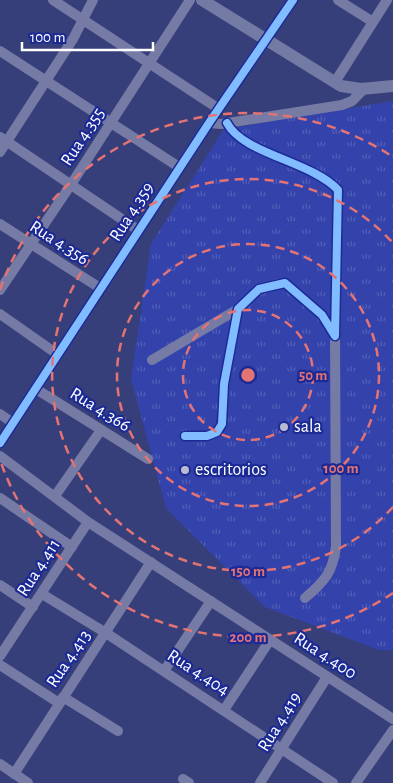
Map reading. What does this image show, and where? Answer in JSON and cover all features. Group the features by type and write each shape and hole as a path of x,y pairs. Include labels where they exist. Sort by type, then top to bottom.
{"main road":[{"path":"202,0 266,42 347,88 364,89 393,86"}],"street":[{"path":"53,0 219,109"},
{"path":"0,152 4,139 46,82 93,0"},
{"name":"Rua 4.355","path":"0,290 72,183 190,0"},
{"name":"Rua 4.359","path":"0,443 208,123 266,42 292,0"},
{"path":"338,0 373,22"},
{"path":"335,82 387,0"},
{"path":"0,51 179,167"},
{"path":"208,123 227,123 342,105 352,101 364,89"},
{"path":"227,123 232,133 238,137 329,180 338,190 335,336 336,546 334,566 321,584 305,598"},
{"path":"4,139 72,183 138,230"},
{"name":"Rua 4.356","path":"0,224 100,288"},
{"path":"152,360 238,309 259,289 285,283 322,315 335,336"},
{"path":"185,436 207,436 217,432 222,424 224,384 238,309"},
{"path":"0,314 57,354"},
{"name":"Rua 4.366","path":"36,389 148,459"},
{"path":"0,414 13,424"},
{"path":"55,496 100,430"},
{"name":"Rua 4.400","path":"0,456 88,522 393,719"},
{"path":"0,498 72,548"},
{"name":"Rua 4.411","path":"0,656 88,522"},
{"name":"Rua 4.413","path":"14,774 151,562"},
{"path":"0,585 33,607"},
{"name":"Rua 4.404","path":"42,594 106,633 283,748 333,783"},
{"path":"164,671 211,601"},
{"path":"224,710 270,640"},
{"path":"0,665 118,731"},
{"name":"Rua 4.419","path":"260,783 327,677"},
{"path":"356,783 393,730"},
{"path":"0,764 28,783"}],"green space":[{"path":"393,101 393,650 379,650 265,607 166,508 131,379 151,244 224,129"}],"cycle path":[{"path":"0,443 209,123 293,0"},
{"path":"185,436 207,436 217,432 222,424 224,384 238,309 259,289 285,283 322,315 335,336 338,190 312,172 247,142 235,134 227,123"}],"place":[{"name":"sala","path":"284,427"},
{"name":"escritorios","path":"185,470"}]}
